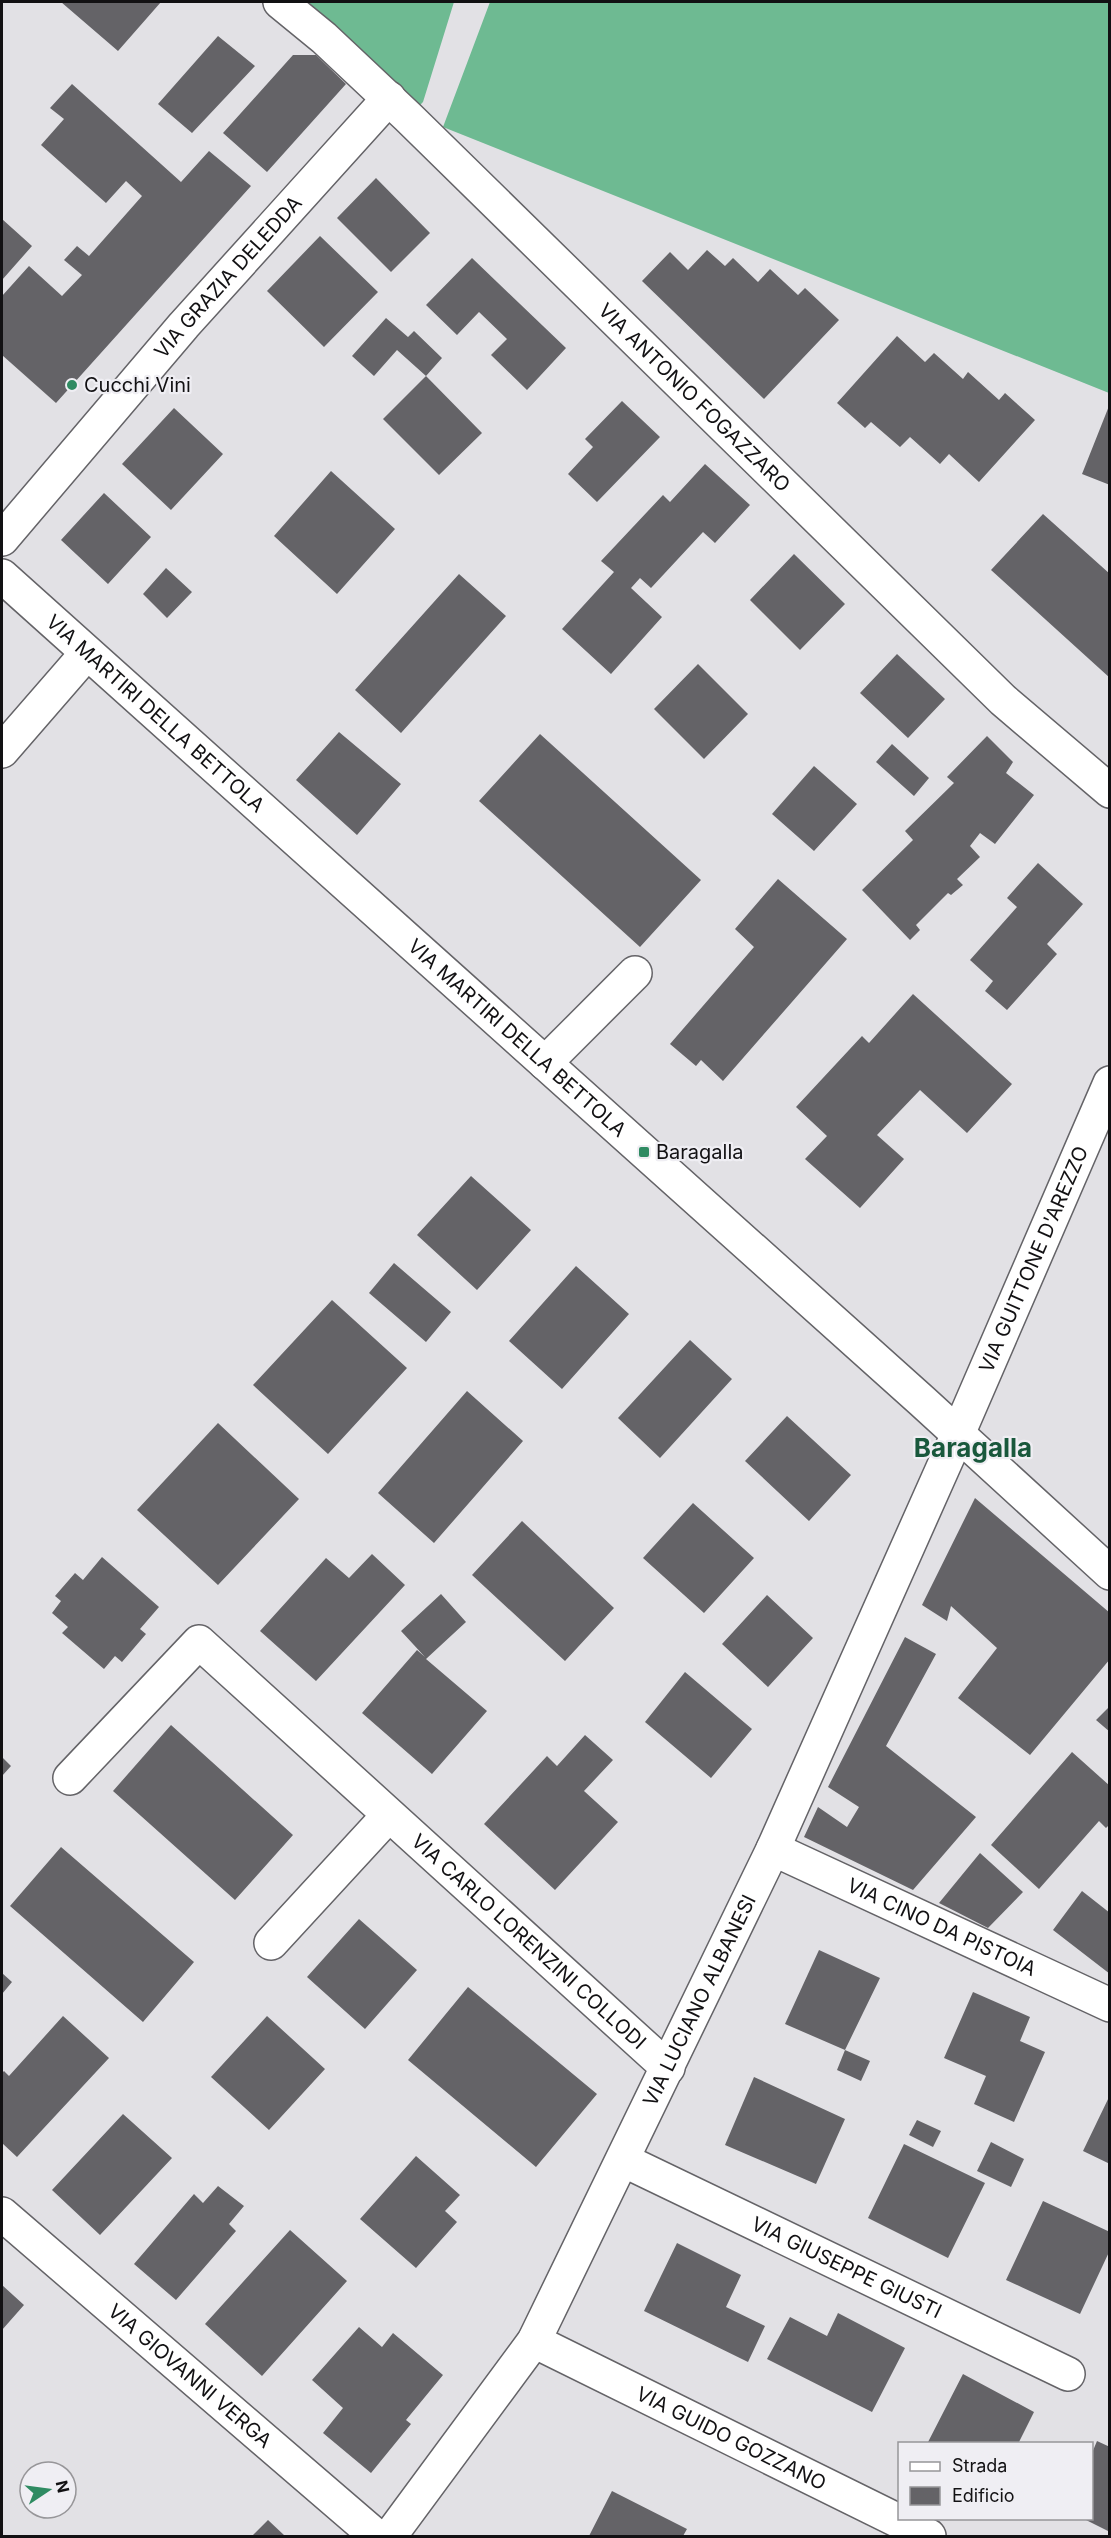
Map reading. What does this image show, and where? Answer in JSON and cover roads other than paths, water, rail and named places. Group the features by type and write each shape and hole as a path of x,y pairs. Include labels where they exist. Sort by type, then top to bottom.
{"street":[{"name":"VIA ANTONIO FOGAZZARO","path":"280,2 324,38 389,99 1003,700 1110,791"},
{"name":"VIA GRAZIA DELEDDA","path":"2,539 184,325 389,99"},
{"name":"VIA MARTIRI DELLA BETTOLA","path":"2,576 1110,1573"},
{"path":"2,751 87,652"},
{"path":"544,1063 635,973"},
{"name":"VIA GUITTONE D'AREZZO","path":"958,1434 1109,1085"},
{"name":"VIA LUCIANO ALBANESI","path":"390,2536 534,2341 773,1849 958,1434"},
{"name":"VIA CARLO LORENZINI COLLODI","path":"70,1778 199,1642 668,2068"},
{"path":"271,1943 388,1816"},
{"name":"VIA CINO DA PISTOIA","path":"773,1849 1110,2005"},
{"name":"VIA GIUSEPPE GIUSTI","path":"623,2160 1068,2374"},
{"name":"VIA GIOVANNI VERGA","path":"2,2214 376,2536"},
{"name":"VIA GUIDO GOZZANO","path":"534,2341 929,2536"}],"place":[{"name":"Cucchi Vini","path":"72,385"},
{"name":"Baragalla","path":"644,1152"}],"district":[{"name":"Baragalla","path":"973,1447"}]}
